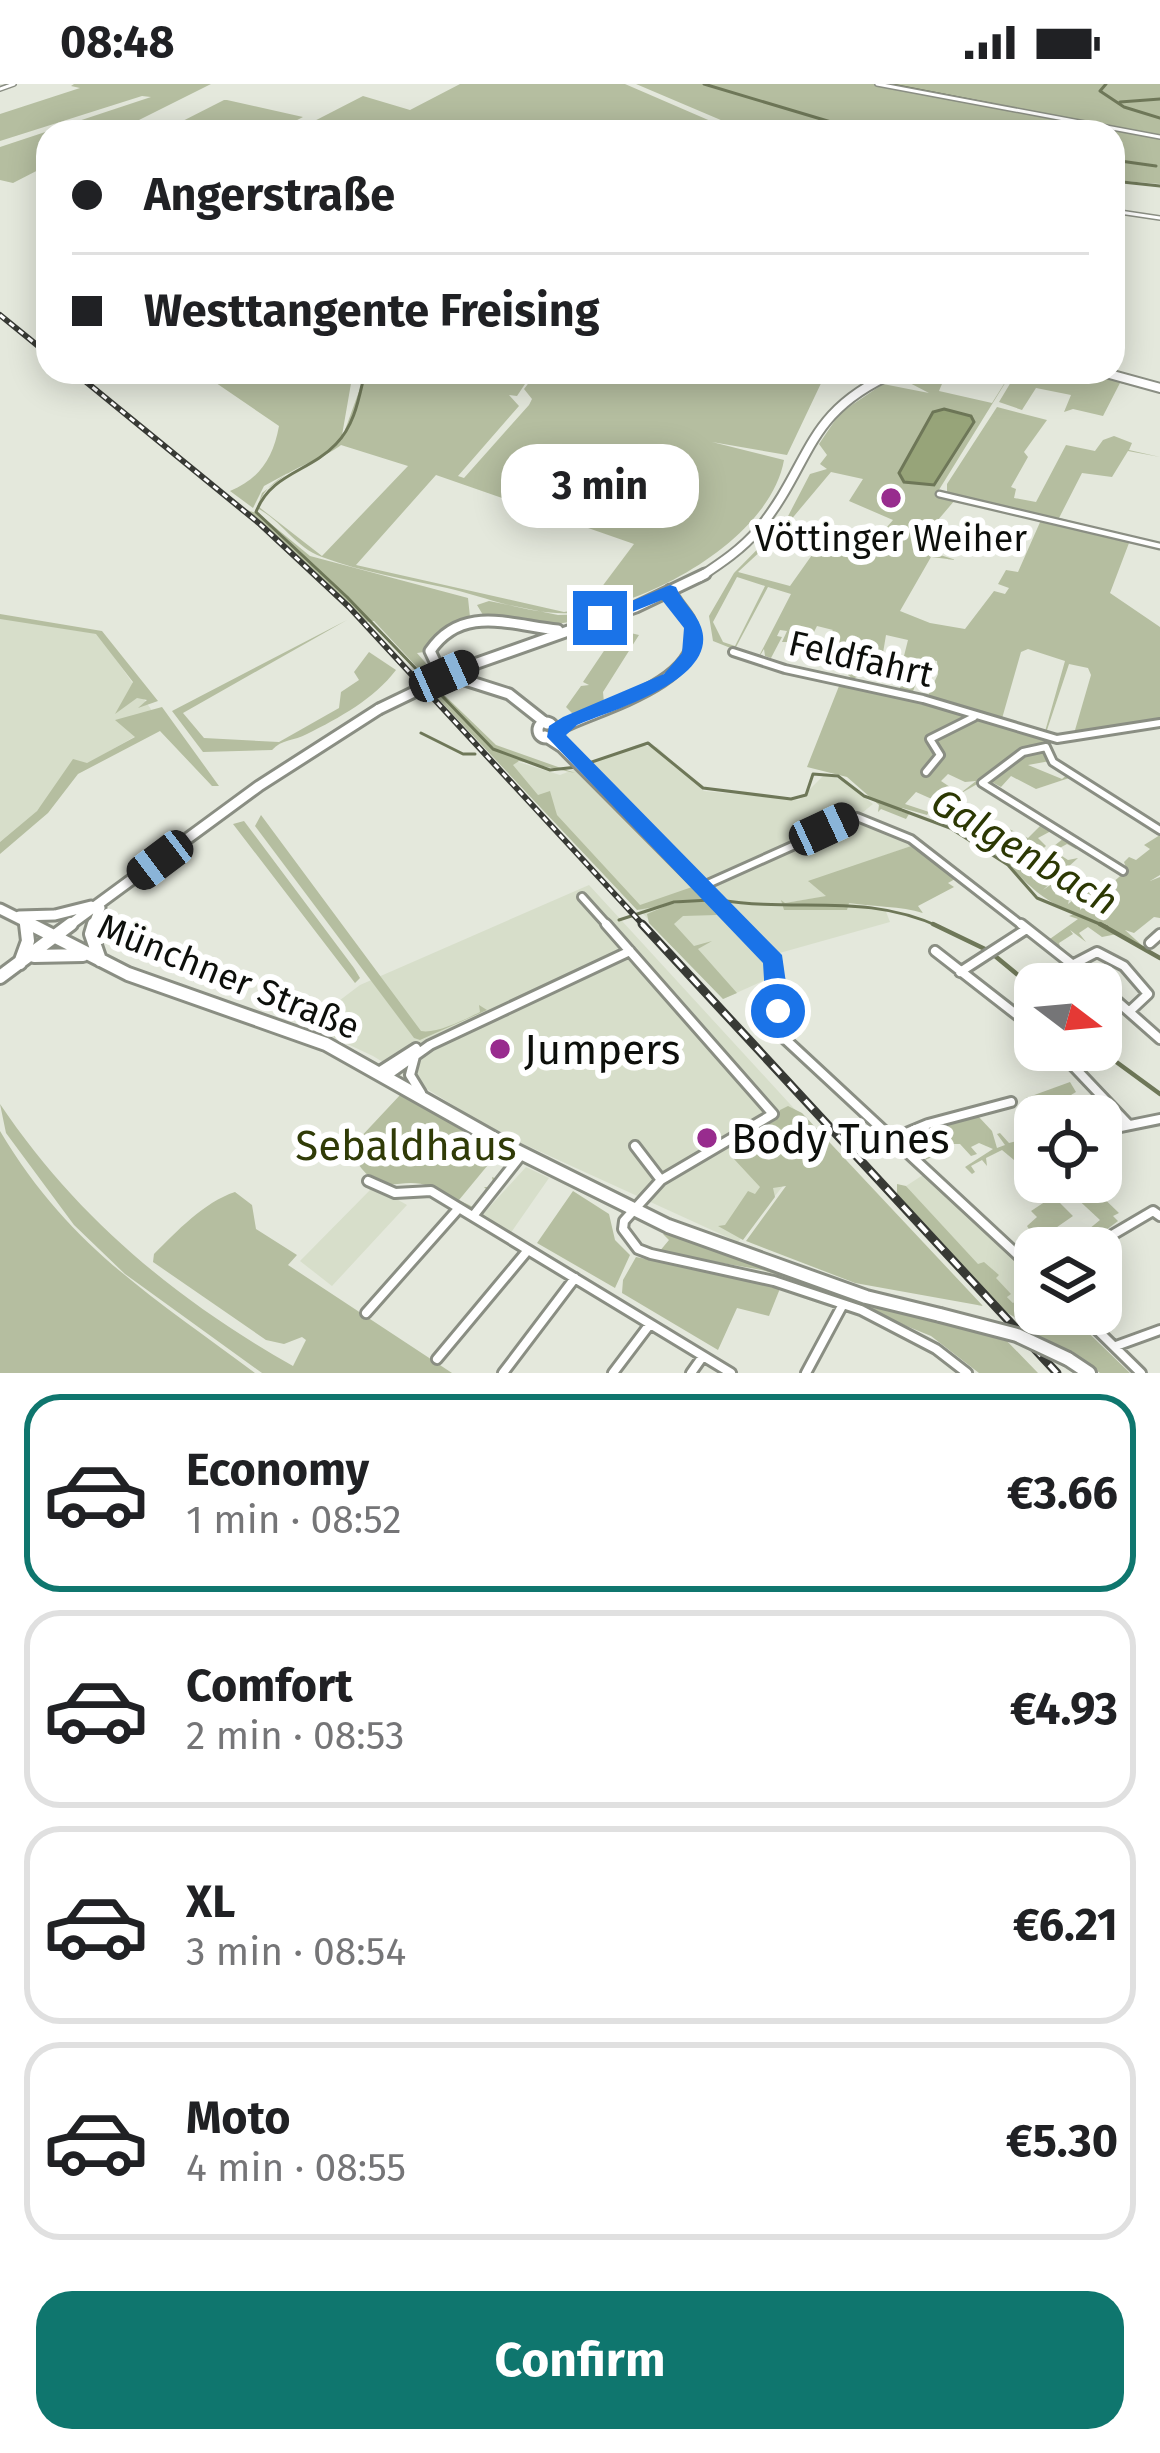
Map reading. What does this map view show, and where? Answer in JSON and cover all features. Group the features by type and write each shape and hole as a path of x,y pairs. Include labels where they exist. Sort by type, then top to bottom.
{"main road":[{"path":"1125,378 1160,388"},
{"path":"0,977 243,797 379,709 466,667 646,601 718,565 763,527 784,496 814,428 831,407 867,384"},
{"path":"548,729 661,683 685,664 693,632 670,590"},
{"path":"646,601 678,606"},
{"path":"565,630 491,618 460,624 437,638 430,656 446,677 502,690 548,729 701,887"},
{"path":"530,626 538,633 530,642"},
{"path":"13,916 55,916 102,903"},
{"path":"25,960 94,958 92,934 102,903"},
{"name":"Münchner Straße","path":"0,909 94,958 296,1030 384,1072 522,1154 706,1241 866,1297 1017,1335 1089,1373"},
{"path":"25,960 26,922"}],"street":[{"path":"0,88 14,84"},
{"path":"878,84 1070,120"},
{"path":"1125,130 1160,137"},
{"path":"1125,213 1160,218"},
{"path":"939,494 1160,546"},
{"name":"Feldfahrt","path":"733,652 785,669 873,686 1048,742 1160,723"},
{"name":"Feldfahrt","path":"926,772 940,755 930,739 977,716"},
{"path":"1123,871 982,783 1023,752 1048,742 1057,764 1160,830"},
{"path":"1014,1252 783,1036 776,964 701,887 857,817 910,839 1069,963"},
{"path":"583,897 773,1114 661,1180 636,1210 636,1220 627,1233 644,1252 784,1281 929,1343 967,1373"},
{"path":"960,972 1025,930"},
{"path":"1150,943 1160,934"},
{"name":"Münchner Straße","path":"384,1072 420,1050 630,951"},
{"path":"934,951 1014,1013"},
{"path":"1075,963 1100,952 1116,963"},
{"path":"1122,967 1144,982 1148,994 1131,1010"},
{"path":"1122,1003 1160,1039"},
{"name":"Münchner Straße","path":"384,1072 416,1048 455,1033"},
{"path":"420,1050 410,1072 423,1096"},
{"path":"1078,1071 1129,1125"},
{"path":"892,1139 947,1118 1011,1102"},
{"path":"1122,1126 1160,1119"},
{"path":"635,1146 661,1180"},
{"path":"473,1216 522,1154"},
{"path":"368,1181 394,1193 428,1190 731,1373"},
{"path":"366,1313 459,1208"},
{"path":"1122,1227 1153,1210 1160,1216"},
{"path":"437,1359 528,1250"},
{"path":"503,1373 575,1278"},
{"path":"806,1373 842,1306"},
{"path":"614,1373 650,1324"},
{"path":"1116,1346 1160,1330"},
{"path":"1104,1335 1141,1373"},
{"path":"691,1373 703,1356"}],"shaded area":[{"name":"Vöttinger Weiher","path":"944,409 971,416 974,422 934,485 904,482 899,473 933,412"},
{"path":"0,618 98,634 160,722 71,773 0,842"},
{"path":"637,745 657,747 704,791 799,800 826,773 845,782 873,804 857,817 914,845 809,882 828,896 785,903 785,910 849,903 885,909 890,922 776,954 783,972 723,999 493,754 560,775"},
{"path":"589,885 844,1163 787,1181 738,1242 497,1132 373,1056 307,1025 360,985"},
{"path":"526,1167 549,1178 510,1234 482,1215"},
{"path":"923,1175 1014,1260 1014,1302 1013,1303 906,1186"},
{"path":"374,1186 407,1205 332,1286 300,1261"}],"green space":[{"path":"211,84 139,120 82,120 151,97 66,120 36,120 36,130 0,141 0,114 80,88 71,86"},
{"path":"460,84 625,84 708,120 316,120 363,96 410,110"},
{"path":"636,84 875,84 1065,120 721,120"},
{"path":"886,84 1160,84 1160,136 1125,129 1125,120 1076,120"},
{"path":"224,100 303,117 297,120 185,120"},
{"path":"1125,131 1160,138 1160,184 1125,181"},
{"path":"36,135 36,171 13,183 0,180 0,147"},
{"path":"218,384 351,384 341,441 362,384 525,384 517,396 509,395 519,406 458,476 464,478 529,405 532,399 524,389 528,384 821,384 787,455 712,442 784,460 774,489 731,541 701,564 635,597 572,613 525,609 353,567 313,553 257,508 262,493 270,487 259,507 322,556 408,466 341,445 264,486 253,508 230,491 263,466 279,426","holes":["436,475 634,544 586,608 564,612 356,565"]},
{"path":"883,384 929,393 912,384 942,384 939,391 992,403 1005,384 937,493 947,496 947,484 997,407 1047,420 1024,452 1028,457 1011,487 1016,489 1014,498 1036,502 1066,445 1095,451 1103,440 1114,436 1132,443 1129,450 1160,457 1128,451 1112,477 1082,473 1059,518 1160,543 1160,547 1129,543 1110,593 1160,627 1160,722 1072,738 1044,735 1065,661 1028,649 1021,652 1001,722 927,698 938,674 937,661 925,659 912,694 899,690 912,659 904,656 908,640 886,635 883,653 863,658 872,669 853,679 848,675 858,650 827,637 833,630 817,626 809,642 782,642 787,631 780,630 777,636 782,637 771,658 764,649 758,659 713,641 709,616 734,573 786,520 810,474 827,469 820,464 827,455 819,444 840,413","holes":["831,472 863,479 849,501 893,520 875,541 829,531 790,586 738,572 779,534","955,500 1041,520 1018,572 1006,570 998,584 1009,588 1005,594 994,591 965,629 900,611 931,557 956,560 915,547","737,577 765,586 735,646 723,642 713,622","768,587 791,594 758,658 735,649","1069,664 1088,668 1091,675 1073,737 1046,733"]},
{"path":"1010,384 1119,384 1103,416 1073,409 1064,412 1071,395 1036,388 1022,410 999,402"},
{"path":"247,510 259,514 310,556 468,598 470,617 438,631 424,652 417,653 437,676 429,680 374,621 366,622"},
{"path":"489,601 558,615 598,614 540,624 483,615 477,605"},
{"path":"0,614 102,631 158,701 138,708 147,700 137,698 115,714 133,682 96,634 0,619"},
{"path":"347,620 183,713 204,738 279,742 339,708 341,692 359,680 354,672 369,652 396,670 367,699 319,728 272,750 203,752 172,711"},
{"path":"618,630 639,635 603,692 604,703 573,714 566,707 581,686 589,685 583,682"},
{"path":"841,681 1044,737 1050,761 1028,765 1062,779 1068,774 1072,777 1036,789 1011,776 1001,787 986,779 958,795 976,781 965,782 948,774 941,781 953,789 947,798 938,795 934,800 916,792 905,804 929,812 927,815 902,808 909,814 906,819 881,809 878,812 879,805 847,777 807,767"},
{"path":"435,686 496,745 575,773 519,761 513,765 538,795 550,791 557,815 640,905 692,887 703,899 637,910 429,689"},
{"path":"162,707 219,786 212,786 160,731 78,774 48,813 0,854 0,842 37,811 73,759 87,763 135,737 115,720"},
{"path":"954,797 960,804 956,809 972,817 963,826 973,823 989,837 1007,828 1028,838 1041,825 1051,831 1038,838 1046,846 1036,855 1026,849 1006,859 1029,866 1064,838 1079,846 1067,844 1054,851 1068,860 1078,858 1043,890 1062,877 1067,889 1056,886 1055,894 1069,900 1068,904 1080,905 1080,910 1093,899 1084,892 1091,886 1102,892 1127,870 1124,862 1129,857 1136,860 1150,849 1144,845 1160,835 1160,875 1150,881 1160,877 1160,918 1154,917 1134,933 1125,930 1146,949 1117,934 1102,937 1088,927 1079,933 1086,942 1070,930 1073,934 1059,943 1061,950 1047,941 1078,919 1069,916 1076,913 1036,891 984,848 986,843 931,817 934,811 943,815"},
{"path":"261,815 421,1031 458,1022 480,1012 479,1005 487,1010 420,1040 414,1038 255,826"},
{"path":"244,821 354,968 360,978 355,983 233,824"},
{"path":"914,845 955,879 948,883 954,887 918,906 923,913 849,903 847,910 784,910 781,900 826,896 808,881"},
{"path":"705,901 717,915 683,916 674,924 694,946 712,941 698,949 737,993 723,999 649,923 647,914 673,903"},
{"path":"1070,1082 1076,1092 1071,1095 1034,1095"},
{"name":"Sebaldhaus","path":"401,1094 513,1160 495,1182 493,1182 492,1177 497,1179 511,1161 497,1154 459,1200 473,1207 487,1190 484,1187 489,1187 490,1189 475,1208 431,1187 383,1184 354,1158 357,1141"},
{"path":"0,1104 61,1183 131,1253 209,1313 293,1366 306,1340 302,1337 284,1344 266,1340 153,1262 154,1254 191,1218 235,1192 252,1205 256,1229 297,1255 288,1265 452,1373 262,1373 125,1274 74,1225 6,1133"},
{"path":"788,1106 802,1113 983,1306 855,1283 746,1241 786,1186 773,1188 775,1197 743,1240 718,1226 725,1225 748,1191 755,1194 760,1187 734,1159 731,1146 776,1120"},
{"path":"978,1116 992,1131 997,1148 1005,1145 997,1134 1014,1142 1014,1160 1002,1150 986,1158 987,1166 982,1160 971,1166 972,1174 965,1167 993,1149 979,1143 971,1147 977,1154 971,1156 960,1144 951,1144 950,1149 923,1161 935,1149 927,1142 918,1149 923,1154 919,1156 904,1141 934,1125 942,1126 940,1122"},
{"path":"0,1131 54,1207 84,1238 147,1293 255,1373 0,1373"},
{"path":"897,1184 906,1186 978,1264 984,1262 999,1275 996,1278 1014,1302 1014,1317 999,1308 897,1194"},
{"path":"573,1191 609,1214 615,1240 630,1255 615,1288 537,1243"},
{"path":"1043,1203 1060,1203 1073,1216 1057,1227 1028,1227 1037,1217 1031,1211"},
{"path":"1082,1203 1109,1203 1119,1213 1110,1227 1091,1227 1100,1220"},
{"path":"667,1231 876,1306 1003,1337 1038,1373 979,1373 931,1336 801,1283 762,1270 659,1252 669,1240 663,1234"},
{"path":"636,1257 781,1286 769,1316 737,1308 718,1350 622,1293 623,1280"},
{"path":"1037,1335 1091,1335 1130,1373 1100,1373"}],"waterway":[{"path":"704,84 824,120"},
{"path":"1106,84 1100,91 1124,107 1160,118"},
{"path":"893,85 995,105"},
{"path":"1120,102 1160,99"},
{"path":"1125,162 1156,166"},
{"path":"1125,182 1160,186"},
{"name":"Galgenbach","path":"362,384 342,436 326,453 271,489 256,512 347,597 493,749 550,770 577,767"},
{"path":"421,733 463,754 475,754"},
{"name":"Galgenbach","path":"586,764 648,743 703,788 791,799 806,795 813,774 838,776 864,796 950,828 1008,865 1037,898 1101,924"},
{"path":"619,920 674,902 710,900"},
{"path":"720,900 885,910 936,925"},
{"name":"Galgenbach","path":"1101,924 1107,927"},
{"name":"Galgenbach","path":"1101,924 1160,958"},
{"path":"936,925 940,927"},
{"path":"936,925 987,950"},
{"path":"995,956 1014,972"},
{"path":"1122,1066 1160,1094"}],"railway":[{"path":"0,315 36,344"},
{"path":"89,384 260,524 349,607 645,927"},
{"path":"642,924 1057,1373"}],"place":[{"name":"Vöttinger Weiher","path":"891,498"},
{"name":"Jumpers","path":"500,1049"},
{"name":"Body Tunes","path":"707,1138"}],"route":[{"path":"600,618 670,590 671,599 693,628 691,654 671,678 570,721 556,730 557,737 774,961 778,1011"}]}
